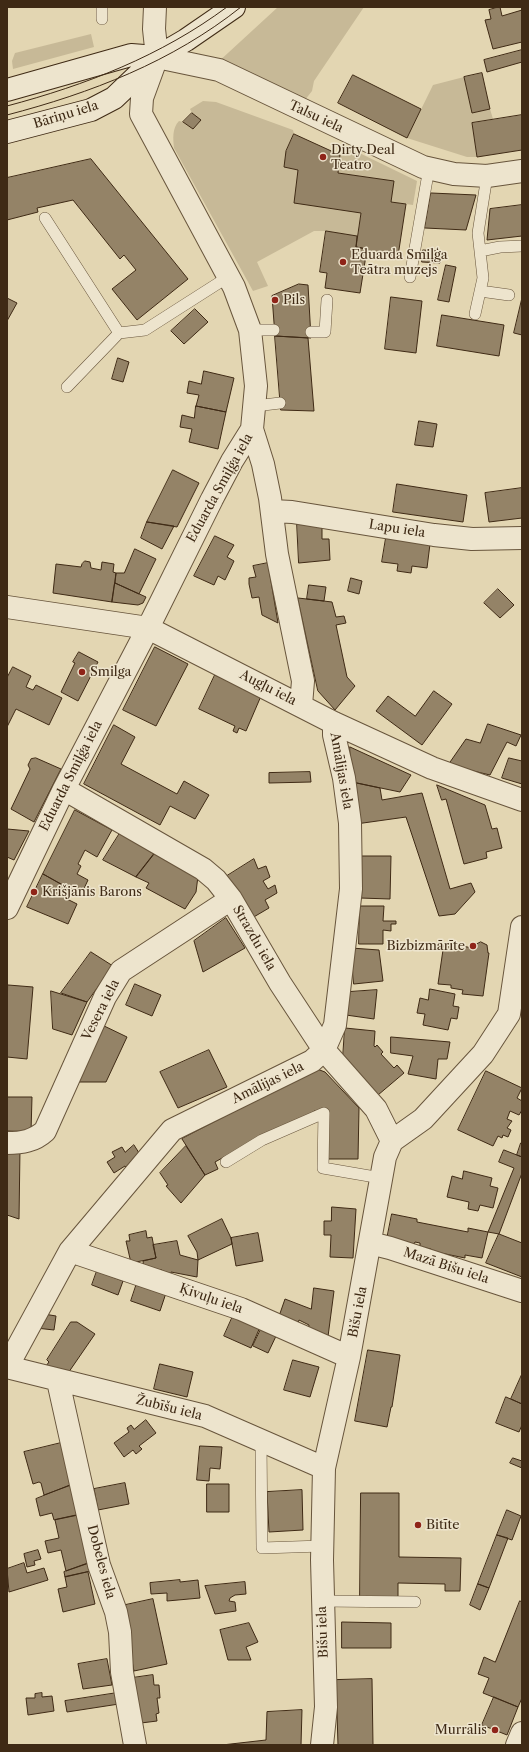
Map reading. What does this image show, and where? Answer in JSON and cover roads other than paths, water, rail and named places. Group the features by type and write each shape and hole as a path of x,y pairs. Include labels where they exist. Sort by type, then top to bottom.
{"street":[{"name":"Eduarda Smiļģa iela","path":"7,908 64,789 148,628 215,493 232,461 252,429 256,386 250,330 244,311 228,277 146,126 141,114 142,98 156,57 154,29 155,7"},
{"name":"Bāriņu iela","path":"7,132 91,110 114,98 156,57 186,40 234,7"},
{"path":"7,90 131,55 156,57"},
{"name":"Talsu iela","path":"156,57 219,70 305,112 429,168 454,174 487,176 522,171"},
{"path":"252,429 263,464 272,511 277,554 303,681 301,705"},
{"name":"Lapu iela","path":"272,511 292,512 434,535 472,539 522,538"},
{"name":"Augļu iela","path":"7,607 148,628 334,723 432,768 522,800"},
{"name":"Amālijas iela","path":"7,1367 70,1251 172,1130 243,1102 312,1061 324,1050 335,1025 351,889 350,823 344,778 334,734 334,723"},
{"name":"Strazdu iela","path":"64,789 203,869 216,880 231,899 280,983 324,1050 376,1109 392,1141"},
{"name":"Vesera iela","path":"7,1143 24,1142 39,1136 45,1131 104,997 112,983 122,971 231,899"},
{"path":"392,1141 423,1119 483,1054 509,1014 522,926"},
{"name":"Bišu iela","path":"322,1745 326,1707 322,1601 324,1468 349,1357 385,1157 392,1141"},
{"name":"Mazā Bišu iela","path":"370,1243 390,1248 522,1291"},
{"name":"Ķivuļu iela","path":"70,1251 241,1309 349,1357"},
{"name":"Žubīšu iela","path":"7,1367 58,1381 205,1416 324,1468"},
{"name":"Dobeles iela","path":"58,1381 99,1565 116,1612 120,1632 122,1672 135,1745"},
{"path":"517,1745 522,1733"}],"lane":[{"path":"102,7 102,19"},
{"path":"410,276 429,168"},
{"path":"475,314 483,278 478,233 487,176"},
{"path":"46,218 119,333"},
{"path":"480,251 500,247 522,246"},
{"path":"67,387 119,333 145,330 228,277"},
{"path":"480,291 509,295"},
{"path":"311,332 325,332 327,300"},
{"path":"250,330 274,330"},
{"path":"255,406 280,403"},
{"path":"226,1162 261,1139 324,1113 323,1168 381,1178"},
{"path":"261,1441 262,1548 322,1546"},
{"path":"322,1601 415,1602"}],"tram line":[{"path":"7,106 65,89 122,67 176,40 227,7"},
{"path":"7,115 69,97 100,86 159,60 215,27 241,7"}],"place":[{"name":"Dirty Deal Teatro","path":"323,157"},
{"name":"Eduarda Smiļģa Teātra muzejs","path":"343,262"},
{"name":"Pils","path":"275,300"},
{"name":"Smilga","path":"82,672"},
{"name":"Krišjānis Barons","path":"34,892"},
{"name":"Bizbizmārīte","path":"473,946"},
{"name":"Bitīte","path":"418,1525"},
{"name":"Murrālis","path":"495,1730"}]}
